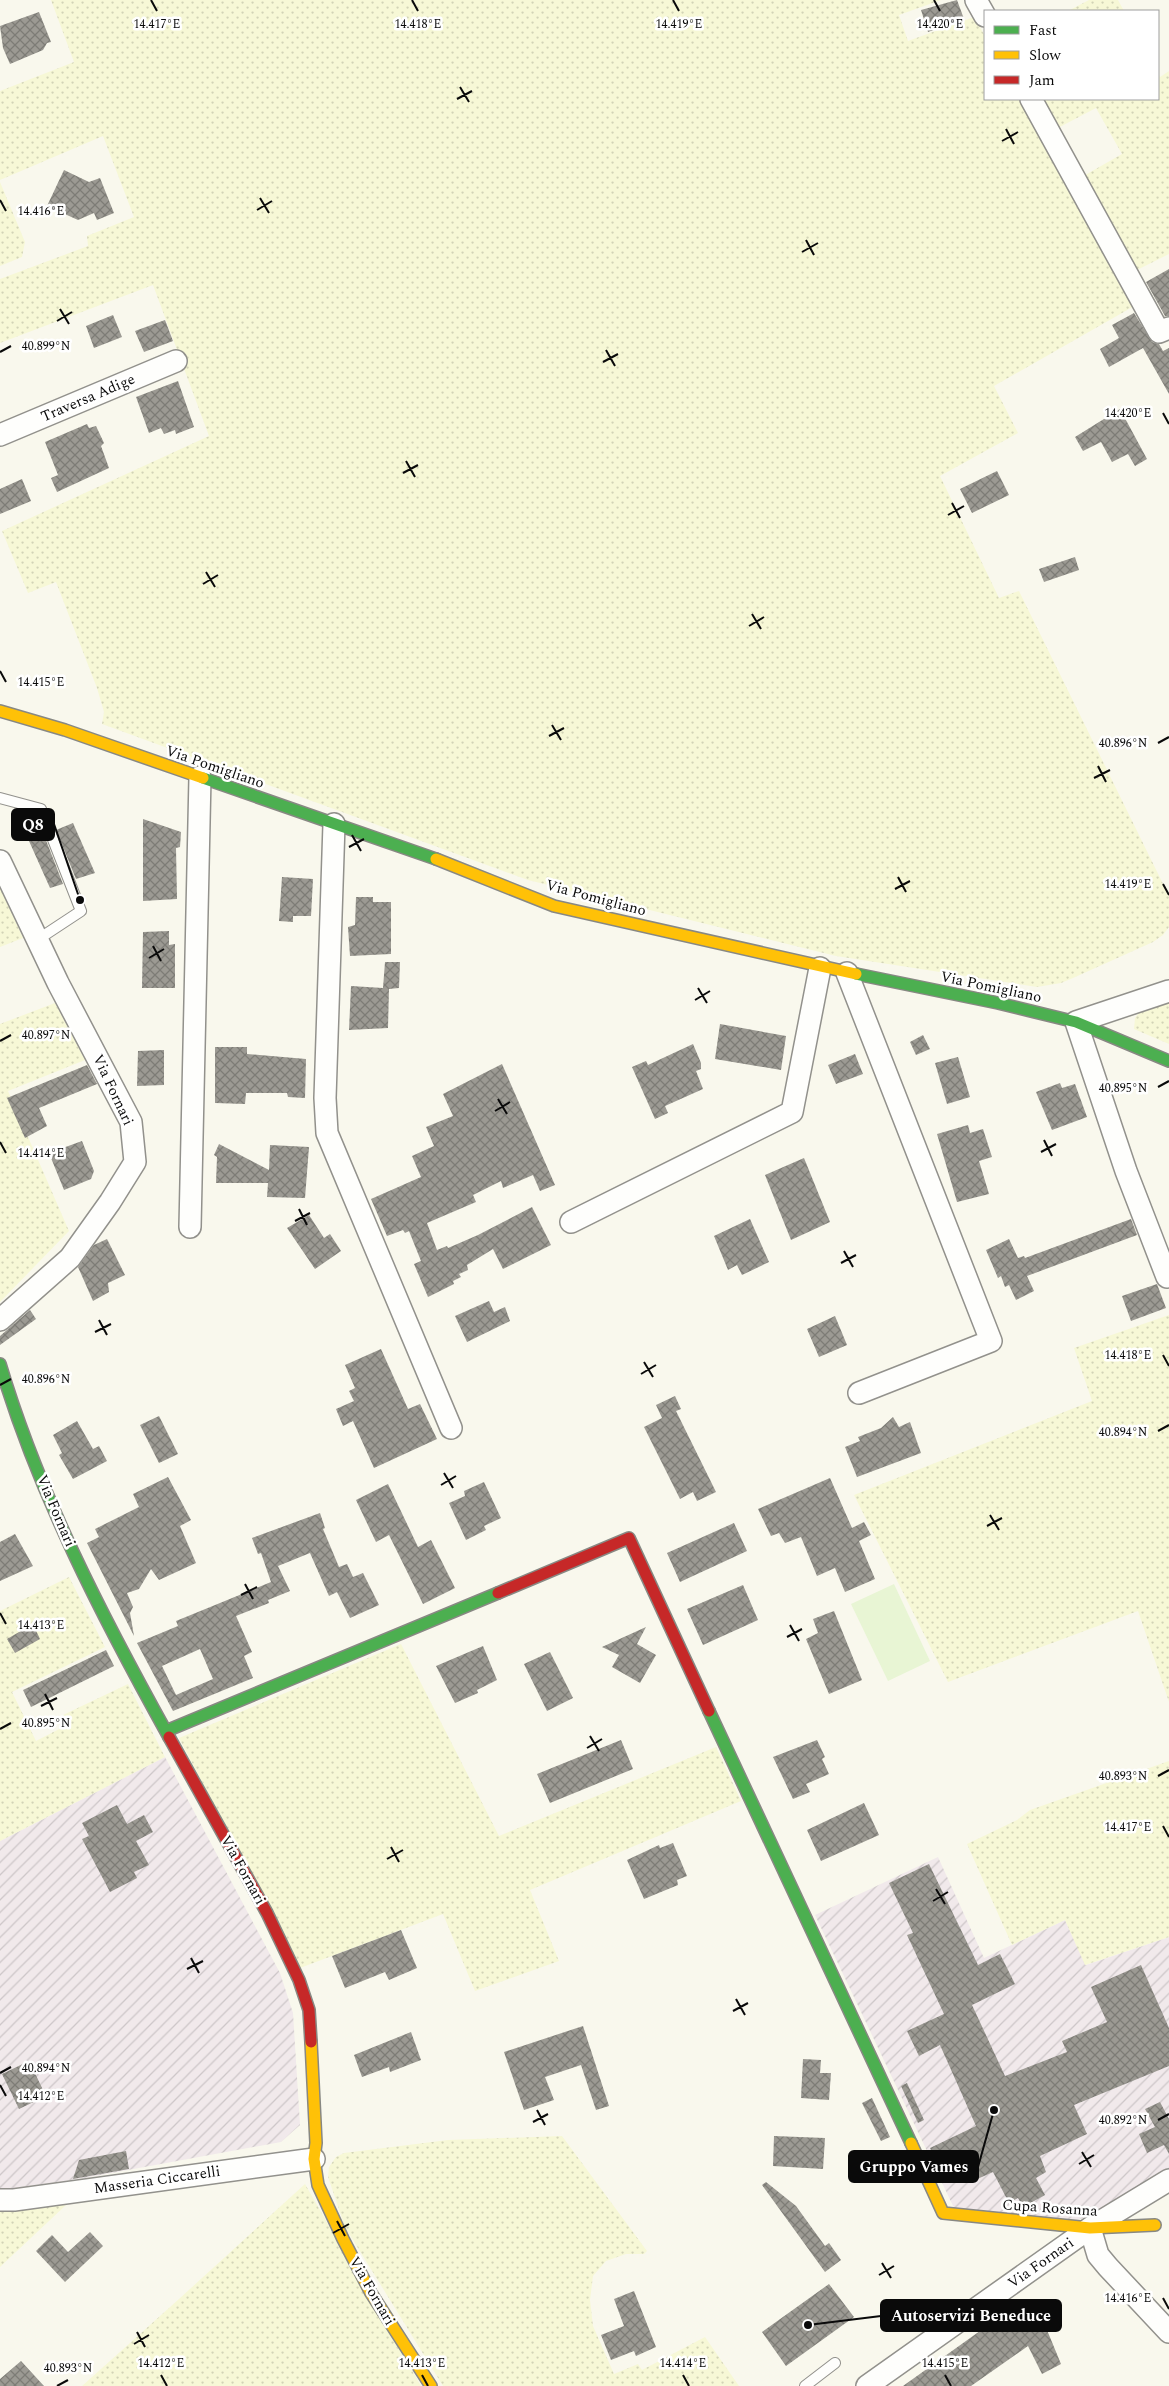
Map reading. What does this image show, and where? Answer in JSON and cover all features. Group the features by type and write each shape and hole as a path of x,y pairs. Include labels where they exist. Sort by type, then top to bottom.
{"street":[{"path":"976,0 984,14"},
{"path":"1032,100 1159,332 1169,328"},
{"name":"Traversa Adige","path":"0,435 176,362"},
{"name":"Via Pomigliano","path":"0,711 65,730 451,864 554,906 820,968 998,1003 1076,1022 1169,1061"},
{"path":"190,1227 200,777"},
{"path":"334,824 325,1098 327,1133 451,1428"},
{"name":"Via Fornari","path":"0,861 37,940 131,1122 135,1162 110,1202 70,1258 0,1320"},
{"path":"571,1222 792,1112 820,968"},
{"path":"847,973 991,1341 859,1394"},
{"path":"1167,1277 1126,1171 1076,1022 1169,990"},
{"name":"Via Fornari","path":"0,1364 14,1408 54,1510 91,1588 166,1731 267,1913 299,1980 309,2010 316,2142 314,2159 318,2185 371,2293 431,2386"},
{"name":"Cupa Rosanna","path":"166,1731 628,1538 944,2213 1090,2228 1155,2225"},
{"name":"Masseria Ciccarelli","path":"0,2200 14,2200 314,2159"},
{"name":"Via Fornari","path":"867,2386 1090,2228 1169,2180"},
{"path":"1090,2228 1098,2255 1169,2332"}],"lane":[{"path":"0,798 41,809 81,911 37,940"},
{"path":"982,2218 983,2205"},
{"path":"805,2386 835,2363"}],"shaded area":[{"path":"165,1757 280,1973 293,2013 300,2125 281,2142 79,2179 0,2190 0,1841"},
{"path":"938,1857 984,1958 1065,1920 1086,1965 1169,1937 1169,2170 1098,2214 1069,2222 954,2208 815,1915"}],"green space":[{"path":"51,0 941,0 899,15 908,41 974,17 984,34 984,100 1022,100 1136,305 994,386 1018,433 940,476 999,598 1019,591 1169,896 1169,927 1163,935 1153,942 1061,983 1037,987 836,956 528,880 102,724 104,712 97,688 56,582 28,593 2,531 209,436 153,285 0,343 0,279 88,246 87,236 134,217 103,136 0,180 0,91 74,62"},
{"path":"1089,0 1118,0 1123,10 1070,10"},
{"path":"1169,71 1169,254 1133,272 1080,178 1122,154 1096,108 1054,130 1038,100 1159,100 1159,75 1160,77"},
{"path":"0,182 25,242 22,257 0,266"},
{"path":"0,887 23,938 0,947"},
{"path":"1169,993 1169,1044 1134,1029 1135,1018 1144,1006"},
{"path":"55,1003 85,1060 8,1091 69,1231 0,1302 0,1024"},
{"path":"1169,1315 1169,1702 1138,1611 948,1682 854,1495 1092,1401 1074,1348"},
{"path":"69,1577 105,1647 12,1692 36,1741 67,1725 63,1715 128,1684 165,1757 0,1841 0,1611"},
{"path":"894,1584 930,1661 888,1681 851,1604"},
{"path":"401,1644 499,1836 716,1747 741,1801 530,1890 559,1961 475,1991 443,1914 300,1968 179,1738"},
{"path":"1169,1761 1169,1937 1085,1965 1065,1920 1012,1945 967,1844 1017,1820 1030,1810"},
{"path":"562,2136 647,2251 644,2254 626,2254 606,2261 593,2276 590,2300 593,2326 614,2374 638,2364 642,2370 705,2337 739,2386 443,2386 345,2227 328,2177 329,2167 336,2157 344,2153 448,2140"},
{"path":"305,2184 421,2386 82,2386 179,2299"},
{"path":"0,2203 39,2206 66,2205 0,2267"}],"building":[{"path":"957,0 964,19 928,32 921,10"},
{"path":"39,12 51,42 47,43 43,50 10,64 3,48 0,26"},
{"path":"64,170 89,182 100,178 114,213 97,220 94,213 78,220 47,206"},
{"path":"1169,269 1169,316 1165,316 1146,282"},
{"path":"1134,313 1152,342 1159,344 1163,351 1169,348 1169,394 1143,348 1109,367 1100,349 1119,338 1112,325"},
{"path":"113,315 122,337 94,348 86,326"},
{"path":"165,320 173,341 144,352 135,331"},
{"path":"178,381 194,427 176,434 175,430 164,434 161,428 149,433 136,397"},
{"path":"1120,409 1147,459 1135,466 1128,454 1112,462 1101,442 1083,451 1075,437"},
{"path":"87,424 89,428 96,426 104,443 101,446 109,468 57,492 51,478 58,475 45,442"},
{"path":"997,471 1009,495 972,513 960,489"},
{"path":"22,479 31,501 0,514 0,489"},
{"path":"1075,557 1079,570 1044,582 1039,569"},
{"path":"143,819 181,832 180,847 176,848 177,899 143,901"},
{"path":"73,823 95,873 76,879 56,830"},
{"path":"44,835 63,884 50,888 29,841"},
{"path":"282,877 313,879 311,916 293,916 293,922 279,921"},
{"path":"356,897 373,897 373,902 391,902 391,954 350,956 348,927 355,925"},
{"path":"169,931 169,945 175,944 175,988 142,988 143,932"},
{"path":"385,962 400,962 399,988 389,989 388,1028 349,1030 351,986 383,988"},
{"path":"720,1024 786,1036 781,1070 715,1059"},
{"path":"923,1035 930,1049 916,1055 910,1042"},
{"path":"693,1044 701,1063 701,1069 696,1071 703,1089 665,1106 668,1113 655,1119 632,1067 646,1061 648,1065"},
{"path":"215,1047 247,1047 247,1054 306,1059 305,1098 288,1097 287,1093 246,1093 245,1104 215,1103"},
{"path":"164,1050 164,1085 137,1086 138,1051"},
{"path":"855,1054 863,1074 836,1084 828,1065"},
{"path":"958,1057 970,1097 947,1104 935,1063"},
{"path":"502,1064 555,1185 540,1191 533,1175 503,1188 501,1181 473,1195 476,1202 427,1223 437,1250 447,1246 448,1248 478,1235 532,1207 551,1245 503,1269 493,1249 467,1265 468,1270 459,1274 461,1277 453,1281 454,1284 428,1297 414,1264 421,1261 409,1231 405,1233 403,1230 387,1236 371,1199 421,1177 412,1156 434,1146 426,1127 453,1116 443,1094"},
{"path":"87,1065 97,1084 39,1108 47,1126 25,1138 7,1098"},
{"path":"1060,1083 1062,1088 1075,1084 1087,1117 1052,1130 1036,1092"},
{"path":"968,1125 970,1133 983,1129 992,1157 979,1161 989,1194 957,1202 937,1134"},
{"path":"82,1141 94,1171 91,1179 64,1190 49,1153"},
{"path":"219,1144 269,1170 270,1145 309,1147 305,1198 267,1197 268,1183 216,1183 217,1157 214,1155"},
{"path":"804,1158 830,1222 791,1240 765,1175"},
{"path":"309,1215 324,1238 330,1234 341,1251 315,1269 287,1228"},
{"path":"750,1219 769,1262 742,1275 737,1265 728,1270 714,1236"},
{"path":"1131,1219 1137,1235 1027,1276 1034,1291 1016,1300 1009,1285 1005,1287 1001,1276 998,1278 986,1250 1009,1239 1018,1258 1024,1256 1025,1258"},
{"path":"107,1239 125,1275 108,1283 109,1292 93,1301 78,1267 94,1245"},
{"path":"1157,1284 1166,1308 1131,1321 1122,1296"},
{"path":"489,1301 494,1312 505,1307 510,1321 467,1342 455,1316"},
{"path":"30,1310 36,1319 0,1345 0,1336"},
{"path":"835,1316 847,1345 819,1357 807,1329"},
{"path":"381,1349 408,1409 420,1404 437,1439 374,1468 353,1421 343,1426 336,1409 354,1401 349,1391 355,1388 345,1365"},
{"path":"675,1396 681,1409 676,1411 716,1492 697,1501 693,1492 680,1499 644,1427 662,1418 656,1405"},
{"path":"159,1416 178,1454 159,1463 140,1425"},
{"path":"893,1417 899,1427 910,1422 921,1453 857,1477 845,1447 860,1441 858,1437 881,1428"},
{"path":"77,1421 93,1449 99,1446 107,1461 73,1479 59,1455 62,1453 53,1435"},
{"path":"168,1477 191,1520 180,1526 196,1563 159,1580 151,1569 139,1589 127,1593 133,1607 130,1613 134,1636 87,1543 99,1537 95,1529 139,1507 133,1494"},
{"path":"830,1478 852,1528 864,1522 871,1535 859,1541 875,1579 845,1592 835,1568 817,1576 801,1537 785,1543 779,1533 771,1536 758,1509"},
{"path":"484,1482 501,1518 484,1526 486,1530 466,1540 449,1503 465,1496 464,1491"},
{"path":"388,1484 418,1547 431,1540 455,1588 423,1604 389,1535 376,1542 356,1500"},
{"path":"320,1513 325,1528 323,1529 339,1567 347,1564 353,1577 363,1573 379,1605 350,1618 337,1592 329,1596 310,1553 278,1566 290,1591 268,1600 269,1603 236,1616 252,1652 244,1656 253,1678 173,1711 137,1643 178,1626 176,1621 271,1582 261,1553 258,1554 252,1538","holes":["200,1649 213,1679 176,1695 162,1666"]},
{"path":"734,1523 747,1551 680,1582 667,1553"},
{"path":"15,1534 33,1566 0,1581 0,1542"},
{"path":"743,1585 758,1620 703,1645 687,1609"},
{"path":"834,1611 862,1680 829,1694 806,1639 818,1633 813,1619"},
{"path":"33,1624 40,1639 15,1653 7,1639"},
{"path":"646,1627 637,1644 656,1655 640,1683 612,1667 619,1655 602,1647"},
{"path":"483,1646 497,1680 477,1690 478,1693 455,1703 436,1666"},
{"path":"106,1650 114,1666 31,1707 23,1690"},
{"path":"550,1652 573,1698 547,1711 524,1664"},
{"path":"621,1740 633,1769 550,1803 537,1774"},
{"path":"817,1740 825,1757 822,1759 829,1774 806,1784 810,1792 793,1799 773,1757"},
{"path":"864,1803 879,1835 821,1861 807,1830"},
{"path":"117,1805 127,1824 144,1815 153,1832 136,1841 149,1865 134,1872 137,1878 110,1892 82,1839 89,1836 82,1823"},
{"path":"673,1843 687,1876 677,1880 678,1885 644,1899 627,1860 659,1845 660,1848"},
{"path":"929,1864 978,1965 1000,1954 1015,1984 972,2005 1005,2076 1067,2052 1062,2041 1107,2022 1091,1987 1141,1965 1169,2028 1169,2066 1074,2105 1087,2134 1040,2156 1046,2172 1036,2178 1045,2195 1025,2206 1022,2205 1018,2198 1009,2203 993,2172 975,2180 968,2166 944,2178 930,2148 976,2126 940,2045 919,2056 907,2031 944,2014 907,1935 913,1933 889,1883"},
{"path":"401,1930 417,1968 389,1980 385,1972 345,1988 332,1956"},
{"path":"583,2026 609,2106 596,2110 581,2065 545,2077 554,2100 524,2110 504,2052"},
{"path":"411,2032 421,2060 390,2072 389,2067 362,2077 354,2055"},
{"path":"803,2059 821,2060 820,2073 831,2073 829,2100 801,2098"},
{"path":"29,2061 46,2096 19,2109 2,2074"},
{"path":"907,2083 924,2120 918,2123 901,2086"},
{"path":"872,2098 890,2137 881,2141 862,2103"},
{"path":"1160,2102 1169,2119 1169,2154 1164,2145 1147,2153 1139,2134 1155,2127 1145,2109"},
{"path":"774,2136 825,2138 823,2169 773,2166"},
{"path":"126,2151 129,2169 73,2179 79,2160"},
{"path":"766,2182 796,2206 825,2246 829,2243 841,2260 825,2272 762,2185"},
{"path":"90,2232 103,2246 65,2282 36,2251 52,2235 68,2252"},
{"path":"829,2284 854,2317 786,2366 762,2332"},
{"path":"634,2291 656,2347 636,2356 634,2351 611,2360 601,2335 624,2326 614,2299"},
{"path":"1022,2301 1044,2331 1047,2330 1061,2364 1042,2374 1028,2346 971,2386 903,2386"},
{"path":"21,2361 44,2386 0,2386 0,2379"}],"traffic: fast":[{"path":"203,778 436,859"},
{"path":"856,974 998,1003 1076,1022 1169,1061"},
{"path":"0,1364 34,1461 74,1555 120,1647 169,1737"},
{"path":"166,1731 498,1593"},
{"path":"709,1711 911,2143"}],"traffic: slow":[{"path":"0,711 65,730 203,778"},
{"path":"436,859 554,906 856,974"},
{"path":"311,2042 316,2143 314,2159 318,2185 371,2293 431,2386"},
{"path":"911,2143 943,2213 1090,2228 1155,2225"}],"traffic: jam":[{"path":"498,1593 629,1538 709,1711"},
{"path":"169,1737 267,1913 299,1980 309,2010 311,2042"}],"place":[{"name":"Q8","path":"80,900"},
{"name":"Gruppo Vames","path":"994,2110"},
{"name":"Autoservizi Beneduce","path":"808,2325"}]}
